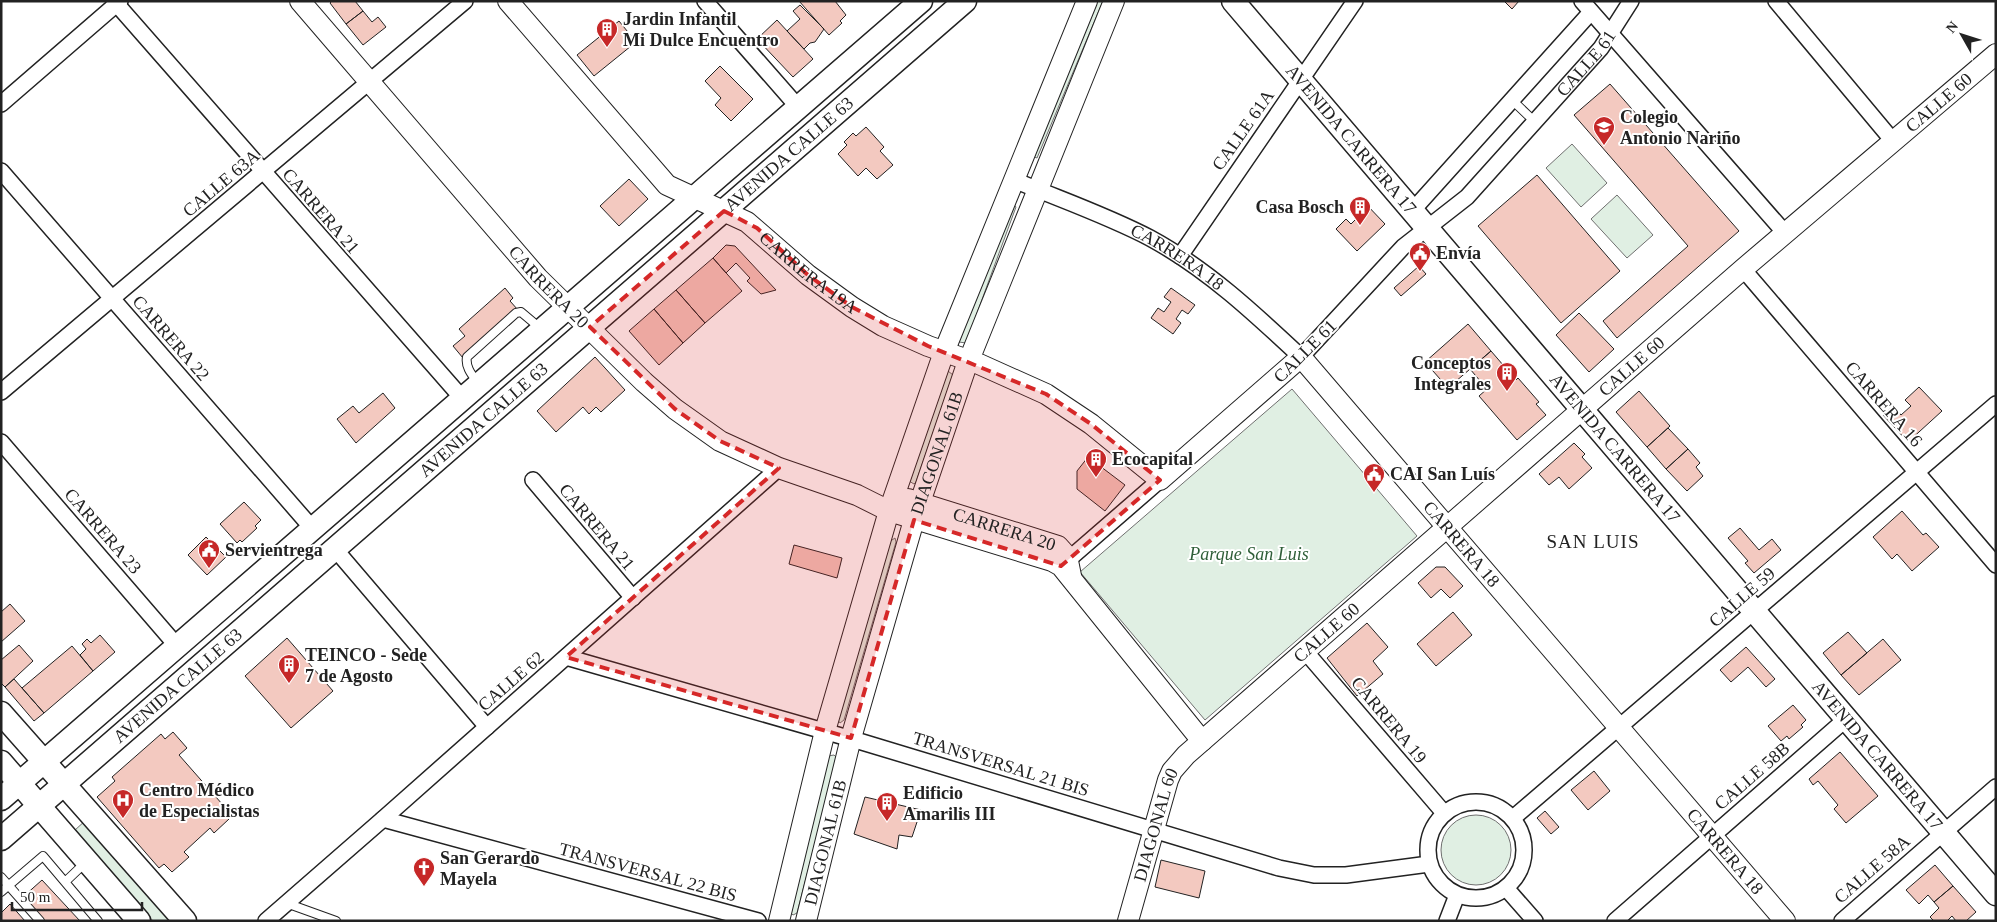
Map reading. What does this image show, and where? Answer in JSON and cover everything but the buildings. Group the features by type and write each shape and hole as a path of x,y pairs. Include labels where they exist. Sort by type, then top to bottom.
{"main road":[{"name":"AVENIDA CALLE 63","path":"1,839 965,1"},
{"name":"AVENIDA CARRERA 17","path":"1233,1 1996,894"},
{"name":"AVENIDA CALLE 63","path":"1,799 798,108 916,3"},
{"path":"1,713 185,921"},
{"path":"1,762 139,921"}],"street":[{"name":"CARRERA 20","path":"300,1 538,278 644,382 682,415 773,473 917,511 1052,560 1067,568 1202,741"},
{"name":"CALLE 63A","path":"1,392 465,1"},
{"name":"CARRERA 19A","path":"508,1 662,181 674,189 757,228 808,275 852,307 883,326 1046,394 1091,424 1160,480"},
{"path":"705,1 798,108"},
{"name":"DIAGONAL 61B","path":"780,921 826,731 892,503 944,352 1087,1"},
{"name":"DIAGONAL 61B","path":"806,921 851,738 917,511 969,361 1114,1"},
{"name":"CALLE 61A","path":"1180,256 1355,1"},
{"name":"CALLE 61","path":"1067,568 1160,480 1301,357 1404,247 1467,197 1600,48 1631,1"},
{"path":"1776,1 1893,141"},
{"path":"1,104 117,2"},
{"name":"CARRERA 21","path":"117,2 262,172 462,398"},
{"path":"1587,6 1786,233"},
{"name":"CALLE 61","path":"1413,210 1512,100 1587,6"},
{"name":"CALLE 60","path":"1202,741 1743,269 1996,54"},
{"name":"CARRERA 22","path":"1,171 312,528"},
{"name":"CARRERA 18","path":"1014,180 1120,223 1180,256 1224,288 1301,357 1785,921"},
{"name":"CARRERA 16","path":"1743,269 1996,565"},
{"name":"CALLE 59","path":"1513,818 1996,404"},
{"name":"CARRERA 23","path":"1,442 177,646"},
{"name":"CALLE 62","path":"266,921 773,473"},
{"name":"CARRERA 21","path":"533,480 633,598"},
{"path":"335,549 487,727"},
{"name":"CARRERA 19","path":"1305,651 1444,813"},
{"name":"TRANSVERSAL 21 BIS","path":"566,657 851,738 1279,868 1314,875 1346,875 1429,864"},
{"name":"CALLE 58B","path":"1615,921 1846,719"},
{"name":"DIAGONAL 60","path":"1128,921 1172,771 1202,741"},
{"name":"CALLE 58A","path":"1842,921 1996,787"},
{"path":"1485,802 1505,811 1513,818 1523,838 1524,854 1519,870 1506,888 1491,896 1466,898 1457,895 1439,883 1429,864 1427,853 1429,837 1436,822 1444,813 1463,803 1485,802"},
{"name":"TRANSVERSAL 22 BIS","path":"383,819 758,921"},
{"path":"1506,888 1535,921"},
{"path":"1447,921 1457,895"}],"lane":[{"path":"1512,100 1535,122"},
{"path":"1,892 43,856 98,921"},
{"path":"65,882 88,861"},
{"path":"1,877 40,921"},
{"path":"286,903 336,921"}],"highlighted area":[{"path":"724,211 757,228 808,275 852,307 928,346 1046,394 1091,424 1160,480 1061,566 914,520 851,738 566,657 779,468 720,441 675,409 590,327"}],"green space":[{"path":"1096,1 1103,1 1037,158 1032,156"},
{"path":"1572,144 1607,183 1581,207 1546,168"},
{"path":"1617,195 1653,235 1627,258 1591,219"},
{"path":"1012,202 1016,207 966,343 959,342"},
{"path":"948,371 953,375 914,484 909,481"},
{"name":"Parque San Luis","path":"1292,389 1417,536 1205,720 1080,572"},
{"path":"895,538 896,542 844,720 840,723 837,719 889,542"},
{"path":"834,755 837,758 797,913 793,915 791,913 828,756"},
{"path":"1476,815 1489,818 1501,825 1508,837 1511,850 1508,863 1501,875 1489,882 1476,885 1463,882 1451,875 1444,863 1441,850 1444,837 1451,825 1463,818"},
{"path":"87,819 176,921 153,921 74,831"}],"place":[{"name":"Jardin Infantil Mi Dulce Encuentro","path":"607,48"},
{"name":"Colegio Antonio Nariño","path":"1604,146"},
{"name":"Casa Bosch","path":"1360,226"},
{"name":"Envía","path":"1420,272"},
{"name":"Conceptos Integrales","path":"1507,392"},
{"name":"Ecocapital","path":"1096,478"},
{"name":"CAI San Luís","path":"1374,493"},
{"name":"Servientrega","path":"209,569"},
{"name":"TEINCO - Sede 7 de Agosto","path":"289,684"},
{"name":"Centro Médico de Especialistas","path":"123,819"},
{"name":"Edificio Amarilis III","path":"887,822"},
{"name":"San Gerardo Mayela","path":"424,887"}],"district":[{"name":"SAN LUIS","path":"1593,541"}]}
